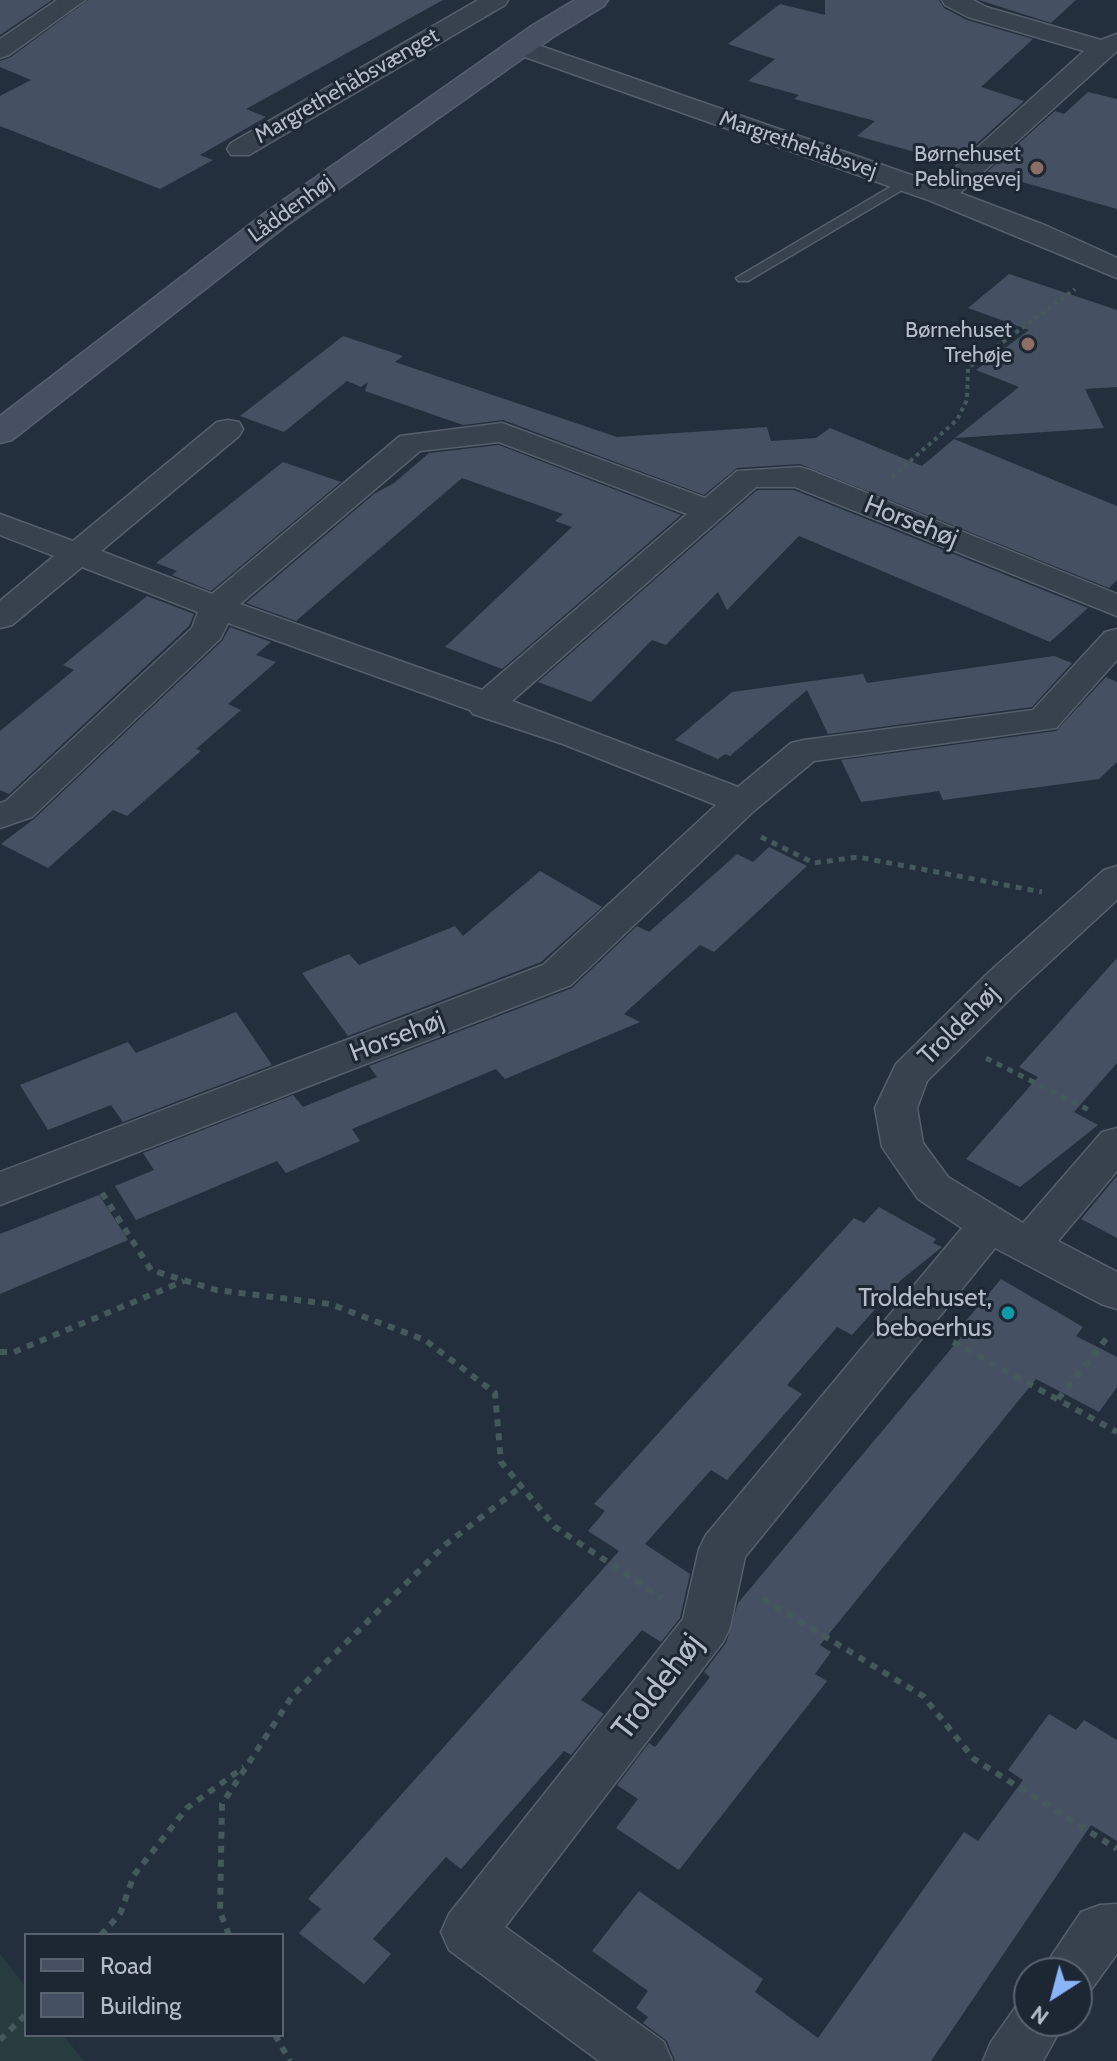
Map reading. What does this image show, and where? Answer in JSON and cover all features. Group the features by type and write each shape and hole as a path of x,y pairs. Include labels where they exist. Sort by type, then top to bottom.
{"street":[{"path":"0,50 73,0"},
{"name":"Margrethehåbsvænget","path":"240,149 496,0"},
{"name":"Låddenhøj","path":"0,433 276,219 520,47 594,0"},
{"path":"954,0 977,12 1109,45"},
{"path":"941,195 1109,45"},
{"name":"Margrethehåbsvej","path":"520,47 941,195 1037,232 1113,267"},
{"path":"0,618 228,429"},
{"path":"0,816 19,809 208,632 216,607 411,443 502,432 709,511"},
{"name":"Horsehøj","path":"485,706 748,478 799,477 1117,606"},
{"path":"0,524 216,607 485,706 576,736 733,811"},
{"name":"Horsehøj","path":"0,1189 557,975 733,811 804,751 1044,720 1117,639"},
{"name":"Troldehøj","path":"1104,889 910,1074 896,1108 903,1147 933,1188 1009,1235 1117,1292"},
{"name":"Troldehøj","path":"644,2061 468,1932 706,1627 723,1549 912,1319 1009,1235 1110,1130"},
{"path":"1082,1957 1100,1930 1117,1929"},
{"path":"1011,2061 1027,2037"}],"lane":[{"path":"743,278 907,183"}],"path":[{"path":"863,503 957,420 967,400 968,368 1113,267"},
{"path":"733,811 814,863 858,857 1104,889"},
{"path":"946,1038 1110,1130"},
{"path":"80,1158 151,1270 216,1290 330,1304 425,1340 495,1393 501,1462 555,1527 706,1627"},
{"path":"0,1352 14,1352 185,1281"},
{"path":"912,1319 1117,1432"},
{"path":"1058,1399 1117,1325"},
{"path":"228,1933 220,1912 222,1804 293,1695 445,1545 522,1486"},
{"path":"718,1571 923,1696 974,1759 1117,1849"},
{"path":"103,1933 120,1914 134,1875 187,1808 248,1764"},
{"path":"0,2040 24,2016"},
{"path":"276,2037 290,2061"}],"green space":[{"path":"0,1954 24,1984 24,2037 65,2037 84,2061 0,2061"}],"building":[{"path":"0,0 52,0 0,35"},
{"path":"88,0 443,0 246,109 266,117 200,155 213,160 160,189 0,126 0,96 31,80 0,67 0,61 11,57"},
{"path":"825,0 939,0 944,8 967,20 1033,39 981,87 1024,101 955,163 857,136 875,121 794,99 799,95 748,81 775,59 728,44 780,4 825,15"},
{"path":"979,0 1076,0 1051,23"},
{"name":"Børnehuset Peblingevej","path":"1088,92 1117,99 1117,209 987,172 1055,111 1064,114"},
{"path":"1009,274 1117,310 1117,387 1085,389 1104,428 955,438 1019,387 976,370 1029,330 968,308"},
{"path":"343,336 403,356 395,362 617,437 767,427 771,441 816,438 830,428 922,466 954,439 1117,506 1117,580 1109,588 800,464 737,468 704,495 503,420 463,425 365,391 368,382 361,387 347,381 284,432 240,416"},
{"path":"499,445 681,515 502,669 445,647 572,527 555,521 563,514 462,478 296,621 246,603 374,494 394,483 429,453"},
{"path":"283,462 341,482 211,591 172,575 177,571 156,563"},
{"path":"757,490 794,490 1088,608 1050,642 799,536 727,610 718,592 666,645 652,640 591,702 538,682"},
{"path":"147,596 194,614 189,626 9,794 0,790 0,731 74,670 63,665"},
{"path":"230,627 271,642 256,655 276,662 228,704 241,710 196,749 201,751 127,816 113,810 48,868 1,844 34,819 222,641"},
{"path":"1054,656 1072,663 1032,707 828,734 807,690 730,756 725,754 718,759 675,740 732,692 863,674 867,683"},
{"path":"1106,677 1117,682 1117,762 1099,779 943,800 939,791 861,802 841,760 1056,731"},
{"path":"769,847 807,866 714,952 700,945 624,1014 640,1022 505,1079 496,1069 352,1129 360,1141 286,1173 277,1161 136,1220 115,1186 154,1170 143,1153 293,1095 303,1107 377,1077 369,1066 572,988 637,926 649,932 737,854 753,862"},
{"path":"540,871 602,907 541,962 348,1036 302,973 349,954 359,965 455,926 463,936"},
{"path":"1117,958 1117,1063 1074,1112 1098,1125 1020,1187 966,1159 1038,1077 1019,1067"},
{"path":"236,1012 272,1065 123,1122 111,1105 48,1130 20,1085 128,1042 136,1053"},
{"path":"1117,1176 1117,1238 1081,1219"},
{"path":"99,1195 128,1240 0,1294 0,1234"},
{"path":"879,1207 936,1239 933,1243 942,1247 901,1280 852,1335 837,1327 787,1385 802,1394 727,1480 711,1470 645,1544 690,1574 680,1618 661,1642 642,1630 581,1700 604,1714 571,1755 564,1751 461,1869 446,1857 373,1939 391,1954 364,1984 299,1933 321,1909 308,1899 619,1551 588,1531 605,1511 594,1504 854,1218 864,1223"},
{"path":"1001,1279 1083,1327 1076,1336 1117,1357 1117,1387 1099,1412 1036,1379 820,1645 831,1652 815,1674 827,1681 679,1870 616,1828 638,1799 617,1785 649,1743 655,1747 710,1677 704,1672 726,1643 738,1603 971,1325 965,1322"},
{"path":"1049,1714 1076,1730 1084,1720 1117,1740 1117,1841 1091,1825 931,2061 675,2061 667,2041 643,2023 648,2017 636,2008 648,1991 592,1951 639,1891 763,1979 755,1992 818,2038 964,1832 978,1841 1023,1780 1008,1770"}],"place":[{"name":"Børnehuset Peblingevej","path":"1037,168"},
{"name":"Børnehuset Trehøje","path":"1028,344"},
{"name":"Troldehuset, beboerhus","path":"1008,1313"}]}
